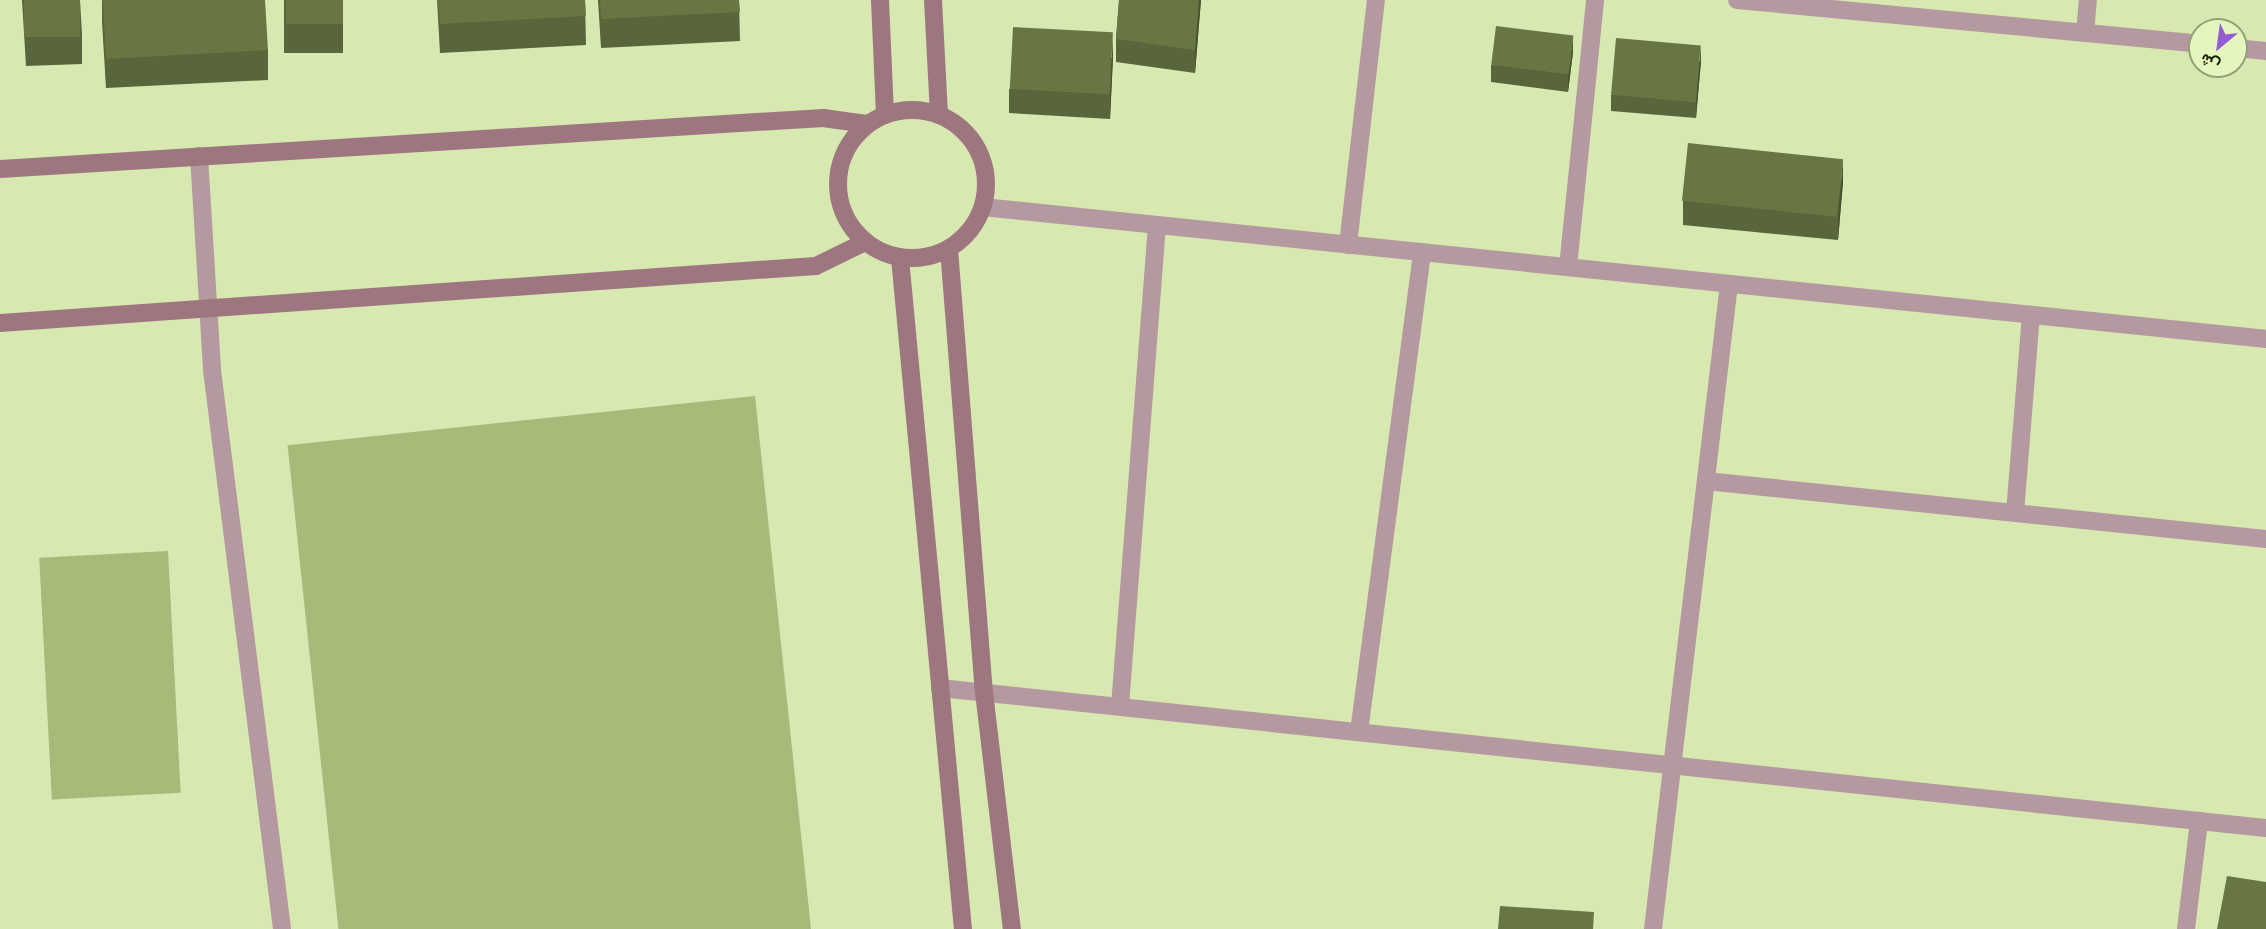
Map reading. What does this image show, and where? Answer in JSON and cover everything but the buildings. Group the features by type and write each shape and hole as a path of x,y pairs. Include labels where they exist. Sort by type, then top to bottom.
{"main road":[{"path":"879,0 885,115"},
{"path":"933,0 939,115"},
{"path":"903,110 939,115 969,137 979,152 986,180 983,207 964,238 949,249 933,256 900,258 865,242 842,211 837,172 843,154 867,124 885,115 903,110"},
{"path":"0,169 823,118 867,124"},
{"path":"0,323 816,266 865,242"},
{"path":"949,249 984,692 1012,929"},
{"path":"900,258 963,929"}],"street":[{"path":"1348,244 1376,0"},
{"path":"1568,267 1595,0"},
{"path":"1737,0 2188,43"},
{"path":"2085,33 2088,0"},
{"path":"2248,49 2266,51"},
{"path":"199,156 212,370 282,929"},
{"path":"983,207 2266,339"},
{"path":"1120,706 1157,225"},
{"path":"1359,732 1422,252"},
{"path":"1653,929 1729,284"},
{"path":"2015,513 2031,315"},
{"path":"1706,482 2266,539"},
{"path":"940,688 2266,828"},
{"path":"2186,929 2199,821"}],"green space":[{"path":"755,396 811,929 338,929 288,445"},
{"path":"168,551 181,793 52,799 39,558"}]}
